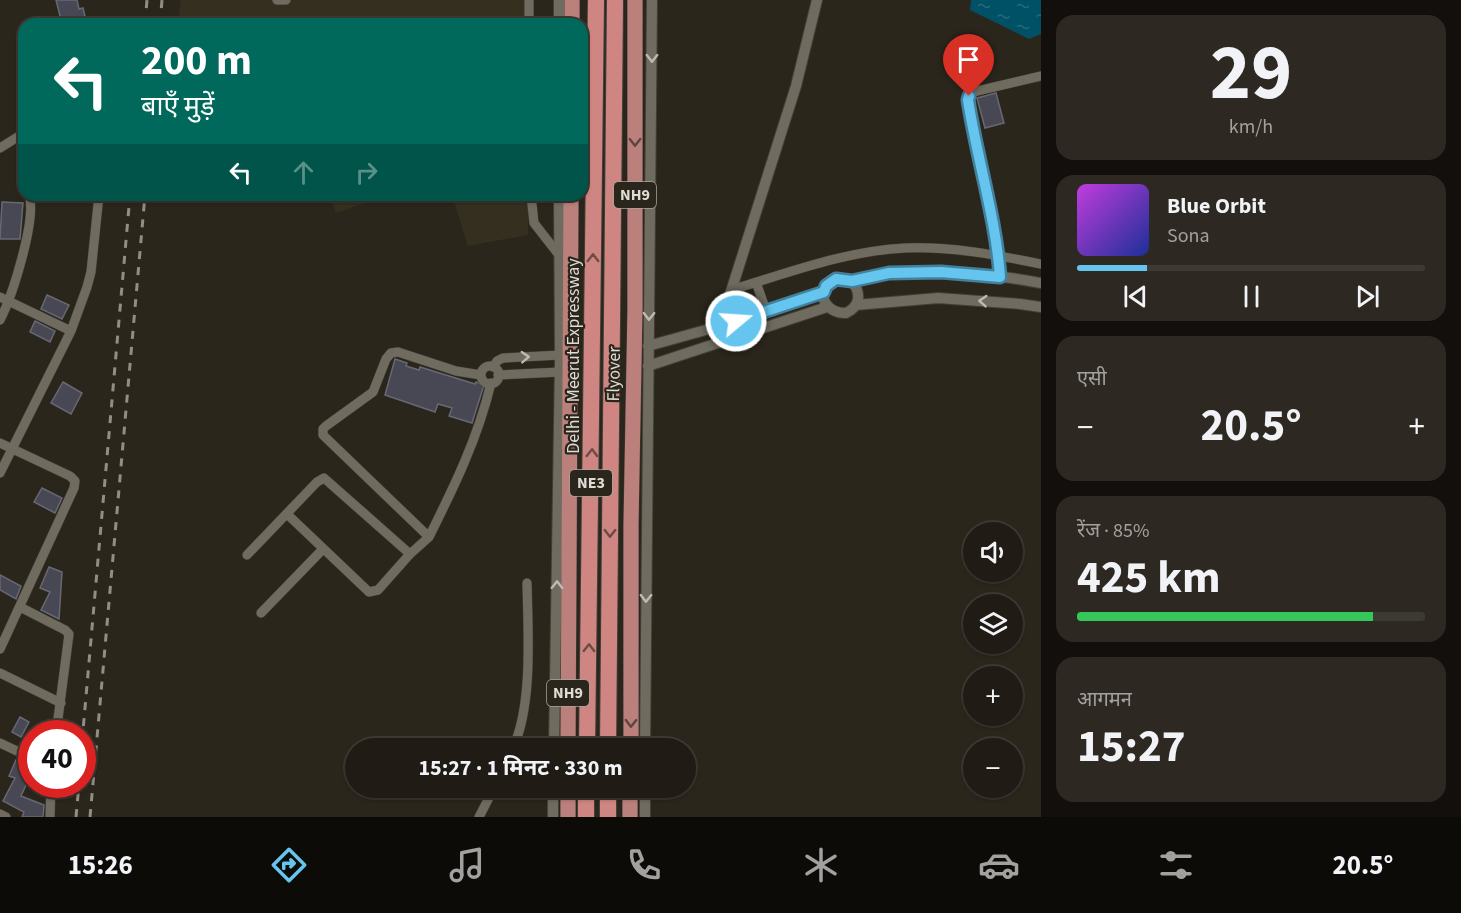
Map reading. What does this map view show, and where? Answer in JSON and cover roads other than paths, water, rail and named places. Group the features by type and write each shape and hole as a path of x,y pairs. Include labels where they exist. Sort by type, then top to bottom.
{"highway":[{"path":"572,0 572,18"},
{"name":"Delhi - Meerut Expressway","path":"587,738 596,0"},
{"name":"NE3","path":"608,738 615,0"},
{"name":"Flyover","path":"631,738 635,0"},
{"name":"NH9","path":"568,738 569,563 565,404 571,202"},
{"path":"632,498 648,498"},
{"path":"557,550 569,563"},
{"path":"568,798 568,817"},
{"path":"586,798 586,817"},
{"path":"608,798 608,817"},
{"path":"630,798 630,817"}],"street":[{"path":"276,0 286,0"},
{"path":"529,0 529,18"},
{"path":"559,0 559,18"},
{"path":"645,738 652,0"},
{"path":"720,326 796,86 817,0"},
{"path":"1000,277 968,100 973,92 1041,76"},
{"path":"0,148 18,137"},
{"path":"0,320 4,299 25,243 31,201"},
{"path":"0,473 71,331 91,272 98,201"},
{"path":"532,201 534,223 559,255"},
{"path":"554,738 557,550 565,404 560,372 559,201"},
{"path":"731,290 847,256 904,248 947,249 1041,264"},
{"path":"852,281 859,297 856,305 846,313 839,314 827,307 824,292 826,286 836,279 852,281 889,273 941,272 1041,283"},
{"path":"756,282 766,311"},
{"path":"648,346 720,326 824,292"},
{"path":"856,305 938,298 1020,304 1041,308"},
{"path":"4,299 71,331"},
{"path":"648,366 827,307"},
{"path":"429,537 323,435 323,429 373,392 391,352 398,352 456,371 481,375"},
{"path":"481,375 484,382 491,383 497,379 497,361 503,358 560,355"},
{"path":"481,375 486,367 496,371 560,372"},
{"path":"286,514 369,592 378,590 410,554 429,537 460,474 485,407 491,383"},
{"path":"0,443 75,481 74,488 0,649"},
{"path":"247,555 317,482 324,478 410,554"},
{"path":"261,613 323,549"},
{"path":"518,738 529,652 527,583"},
{"path":"20,607 69,634 59,720"},
{"path":"0,672 61,703"},
{"path":"0,743 18,751"},
{"path":"50,817 51,798"},
{"path":"479,817 489,798"},
{"path":"553,798 553,817"},
{"path":"645,798 645,817"},
{"path":"0,814 6,817"}],"water":[{"path":"971,0 1041,0 1041,34 1029,39 970,10"}],"railway":[{"path":"146,18 147,0"},
{"path":"160,18 162,0"},
{"path":"84,720 129,201"},
{"path":"90,817 144,201"},
{"path":"76,817 78,798"}]}
